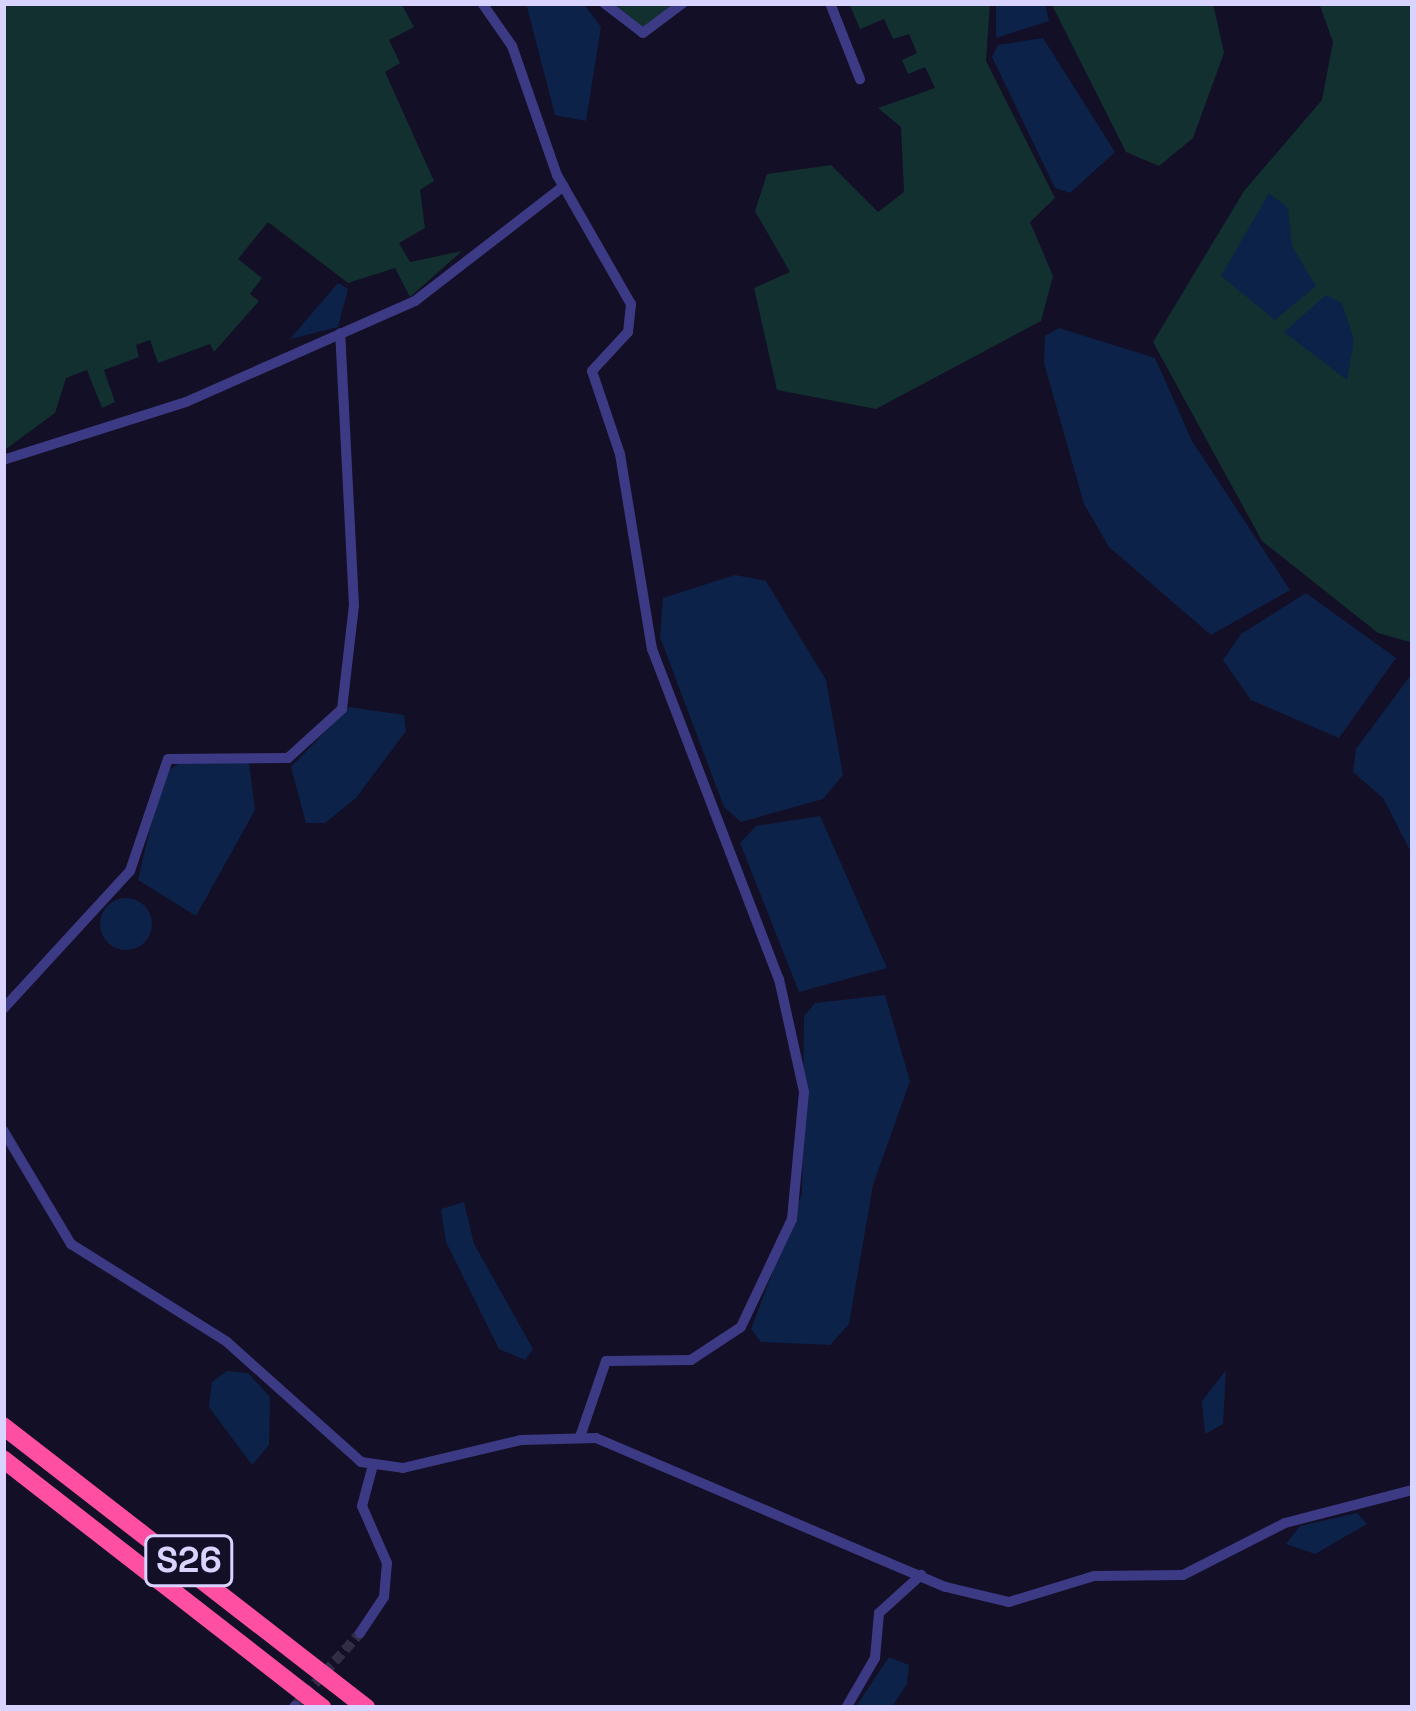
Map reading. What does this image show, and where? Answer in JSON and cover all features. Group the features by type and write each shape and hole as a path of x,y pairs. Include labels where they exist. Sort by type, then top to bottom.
{"highway":[{"name":"S26","path":"3,1426 367,1708"},
{"name":"S26","path":"3,1459 323,1708"}],"street":[{"path":"482,3 506,34 564,186 633,310 592,371 620,454 652,649 778,979 804,1092 791,1219 741,1327 678,1363 607,1361 580,1437"},
{"path":"604,3 643,33 683,3"},
{"path":"830,3 860,79"},
{"path":"3,460 186,402 424,296 564,186"},
{"path":"3,1009 130,871 168,759 288,758 342,709 354,606 340,333"},
{"path":"3,1130 71,1244 227,1342 373,1465 580,1437 643,1452 921,1575 1009,1602 1094,1576 1183,1575 1285,1523 1413,1490"},
{"path":"360,1634 384,1597 387,1563 361,1496 373,1465"},
{"path":"846,1708 875,1658 879,1613 921,1575"}],"green space":[{"path":"3,3 401,3 414,27 389,40 400,63 385,72 434,181 420,190 425,228 399,243 410,262 462,251 410,297 395,268 348,283 268,222 238,259 262,278 250,294 259,301 214,352 210,344 158,363 150,340 136,345 139,357 104,370 115,402 102,408 87,370 66,378 55,413 3,451"},
{"path":"608,3 679,3 643,30"},
{"path":"849,3 990,3 986,61 1055,198 1030,222 1053,276 1041,321 876,409 777,390 754,288 790,272 755,211 767,174 831,165 878,212 904,192 901,127 878,108 935,88 925,67 908,74 902,60 917,53 909,34 893,39 884,19 860,29"},
{"path":"1051,3 1213,3 1224,53 1193,138 1159,166 1126,152"},
{"path":"1319,3 1413,3 1413,643 1378,633 1262,541 1153,342 1244,191 1322,100 1333,42"}],"water":[{"path":"526,3 583,3 601,27 586,121 555,115"},
{"path":"996,3 1045,3 1049,21 996,38"},
{"path":"1043,38 1115,152 1070,193 1055,188 992,57 998,45"},
{"path":"1269,193 1288,208 1292,246 1316,286 1275,320 1221,276"},
{"path":"338,283 348,289 338,327 290,339"},
{"path":"1326,295 1342,303 1354,340 1347,380 1284,332"},
{"path":"1059,328 1155,358 1192,441 1290,590 1211,635 1109,547 1084,504 1044,363 1045,336"},
{"path":"735,575 766,581 826,680 843,775 823,799 741,822 724,807 660,637 663,598"},
{"path":"1306,593 1396,658 1339,738 1251,700 1223,660 1241,634"},
{"path":"1413,672 1413,856 1383,798 1353,772 1356,749"},
{"path":"349,707 404,715 406,731 356,798 325,823 306,823 291,767"},
{"path":"184,761 249,763 255,810 196,916 138,880 163,773"},
{"path":"820,816 887,968 799,992 740,843 756,826"},
{"path":"126,898 144,906 152,924 144,942 126,950 108,942 100,924 108,906"},
{"path":"885,995 910,1081 873,1185 849,1324 830,1345 761,1342 751,1329 802,1194 804,1016 815,1003"},
{"path":"464,1202 474,1244 533,1349 525,1360 499,1349 446,1242 441,1209"},
{"path":"1226,1370 1223,1424 1205,1434 1202,1401"},
{"path":"227,1371 248,1373 270,1397 269,1445 252,1465 209,1407 212,1382"},
{"path":"1357,1513 1367,1524 1315,1554 1286,1544 1300,1526"},
{"path":"889,1657 909,1665 907,1684 891,1708 855,1708"}],"tunnel":[{"path":"295,1706 360,1633"}]}
